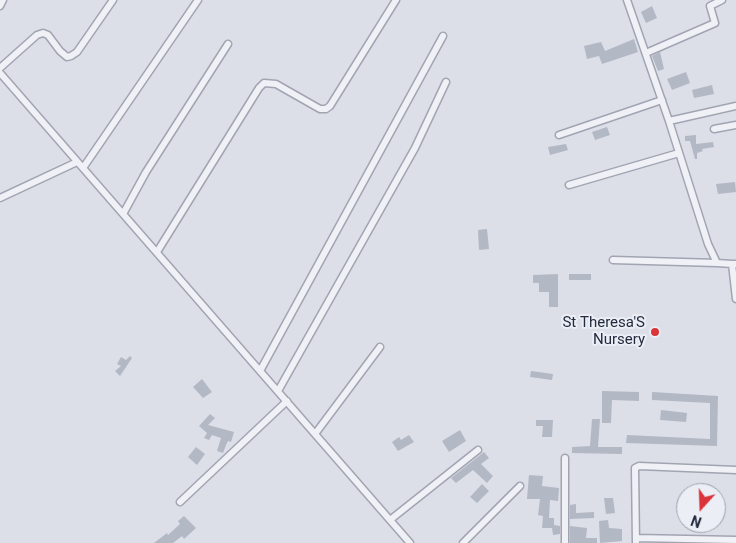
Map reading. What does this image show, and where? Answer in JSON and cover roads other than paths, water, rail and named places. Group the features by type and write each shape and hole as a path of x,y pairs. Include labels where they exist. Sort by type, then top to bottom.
{"street":[{"path":"0,6 3,0"},
{"path":"0,68 37,34 43,32 67,56 71,56 77,52 113,0"},
{"path":"83,168 198,0"},
{"path":"157,252 259,88 264,83 276,84 320,109 326,109 330,106 396,0"},
{"path":"627,0 669,120 708,244 717,263"},
{"path":"646,54 715,23 710,6 722,0"},
{"path":"260,371 443,36"},
{"path":"123,214 146,172 228,44"},
{"path":"0,73 410,543"},
{"path":"278,391 415,148 446,82"},
{"path":"559,135 662,100"},
{"path":"669,120 736,106"},
{"path":"714,129 736,125"},
{"path":"569,185 679,153"},
{"path":"0,198 77,162"},
{"path":"613,260 734,264 736,299"},
{"path":"315,434 380,346"},
{"path":"180,502 287,401"},
{"path":"390,520 478,450"},
{"path":"565,458 565,543"},
{"path":"736,470 639,466 635,468 636,540 736,540"},
{"path":"463,543 520,486"}],"place":[{"name":"St Theresa'S Nursery","path":"655,332"}]}
